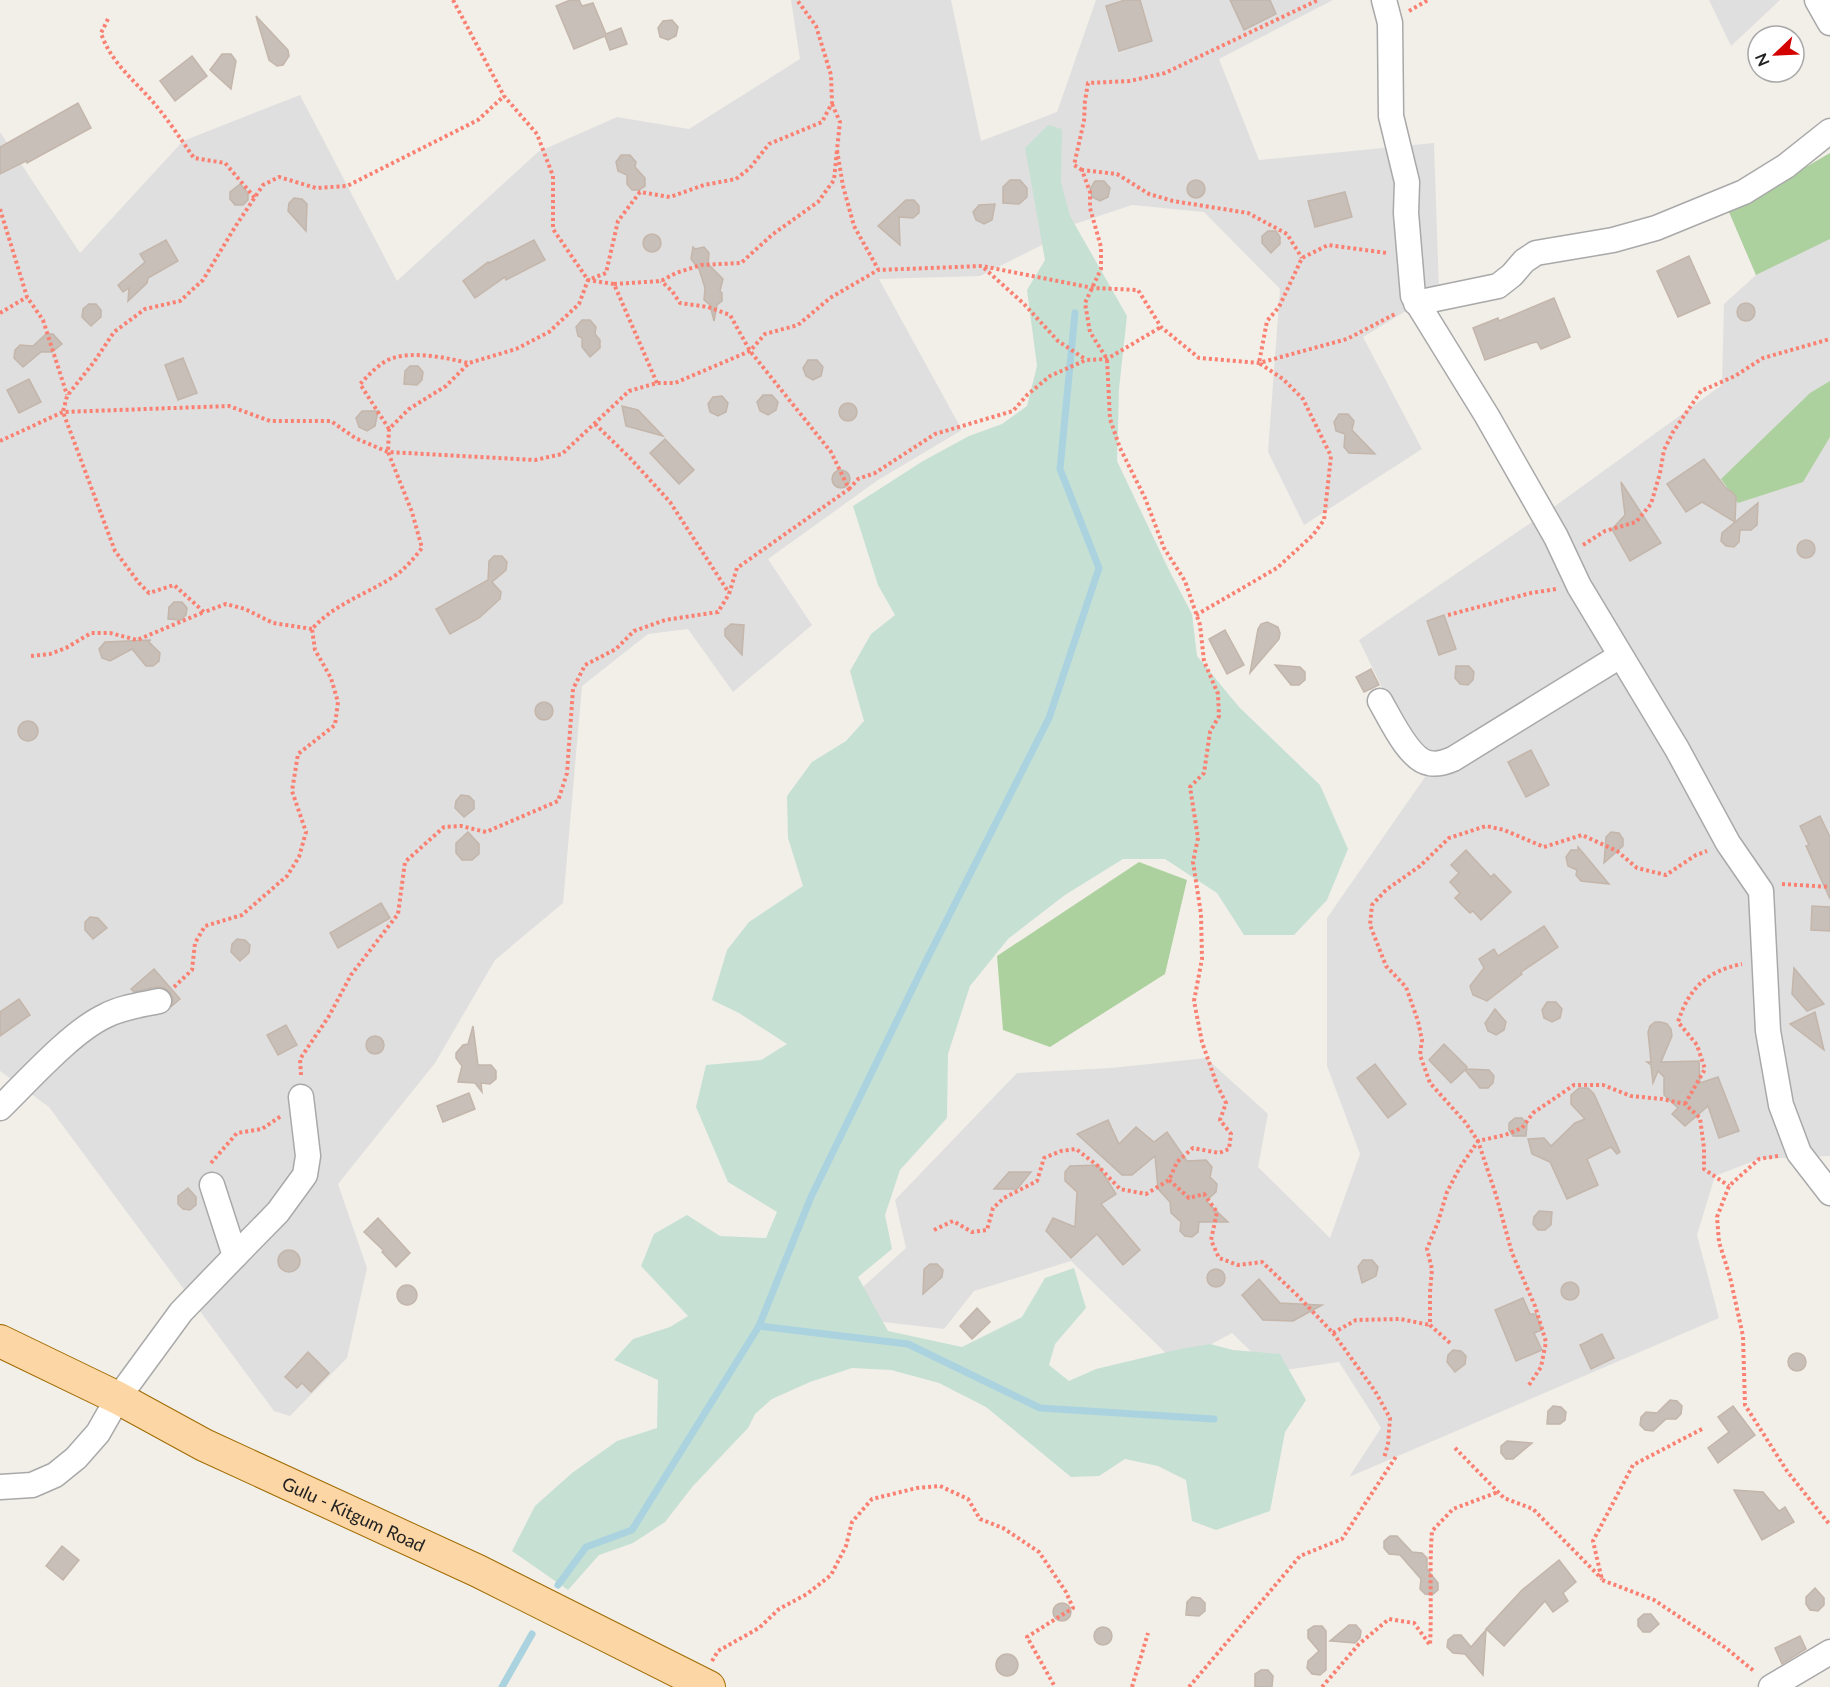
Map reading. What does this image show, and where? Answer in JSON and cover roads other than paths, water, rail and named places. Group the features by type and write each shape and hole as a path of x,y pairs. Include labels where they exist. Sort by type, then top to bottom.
{"main road":[{"name":"Gulu - Kitgum Road","path":"0,1341 118,1398 204,1445 709,1676"}],"street":[{"path":"1384,0 1390,22 1391,116 1407,182 1406,213 1413,296 1487,416 1550,527 1579,586 1677,749 1728,843 1761,891 1768,1031 1781,1105 1799,1153 1830,1193"},
{"path":"1817,0 1830,23"},
{"path":"1416,303 1498,286 1524,261 1536,253 1613,240 1656,228 1744,192 1786,166 1830,130"},
{"path":"1380,702 1412,753 1429,763 1443,762 1453,759 1620,656"},
{"path":"0,1108 73,1039 103,1017 120,1009 159,1001"},
{"path":"0,1487 32,1485 55,1475 76,1458 98,1433 118,1398 181,1312 278,1212 305,1175 308,1156 301,1097"},
{"path":"212,1174 235,1256"},
{"path":"1771,1687 1830,1652"}],"waterway":[{"path":"558,1585 586,1547 632,1530 759,1326 811,1197 925,963 1049,718 1099,568 1060,469 1075,313"},
{"path":"759,1326 908,1344 1040,1408 1214,1419"},
{"path":"502,1687 532,1634"}]}
